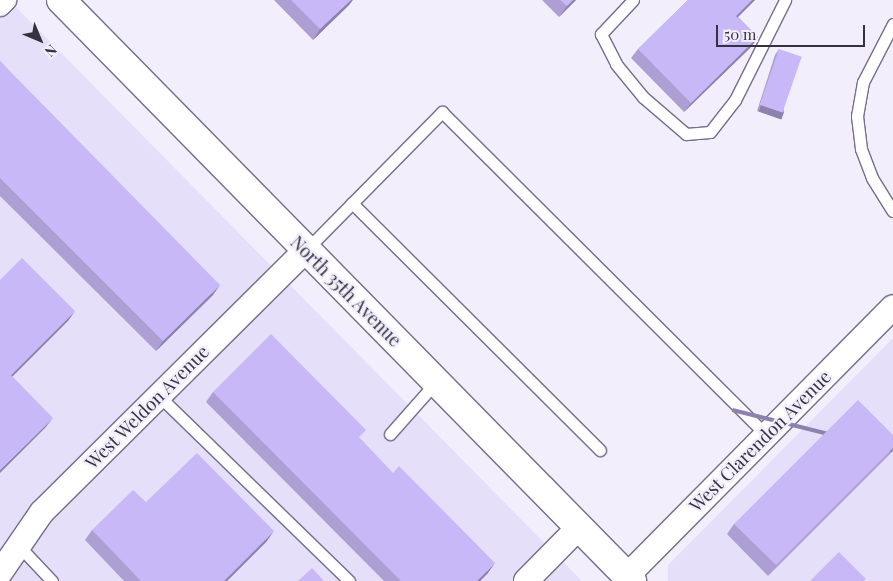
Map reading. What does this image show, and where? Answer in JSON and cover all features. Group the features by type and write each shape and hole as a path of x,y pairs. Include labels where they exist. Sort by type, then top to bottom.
{"main road":[{"name":"North 35th Avenue","path":"60,0 629,578"}],"street":[{"path":"0,4 4,0"},
{"name":"West Weldon Avenue","path":"0,573 42,512 306,250"},
{"name":"West Clarendon Avenue","path":"629,578 766,435 893,307"},
{"path":"526,581 580,528"}],"lane":[{"path":"633,0 601,34 616,64 642,97 686,134 710,132 735,100 785,0"},
{"path":"893,24 863,82 857,116 870,170 893,211"},
{"path":"306,250 442,112 766,435"},
{"path":"352,203 600,450"},
{"path":"390,434 436,382"},
{"path":"159,396 349,581"},
{"path":"19,546 52,581"}],"shaded area":[{"path":"0,0 9,0 582,581 0,581"},
{"path":"893,338 893,581 668,581 668,565"}],"building":[{"path":"291,0 351,0 320,29"},
{"path":"560,0 573,0 567,6"},
{"path":"688,0 752,0 736,16 758,37 691,103 638,49"},
{"path":"779,49 802,57 782,113 760,105"},
{"path":"0,61 220,285 163,341 0,178"},
{"path":"22,258 75,311 11,375 53,418 0,470 0,280"},
{"path":"271,334 366,430 359,437 393,473 399,466 495,563 477,581 401,581 213,392"},
{"path":"858,400 893,435 893,448 776,565 734,524"},
{"path":"197,453 274,531 224,581 141,581 92,530 133,490 146,502"},
{"path":"839,552 866,579 863,581 810,581"},
{"path":"312,568 324,581 298,581"}]}
